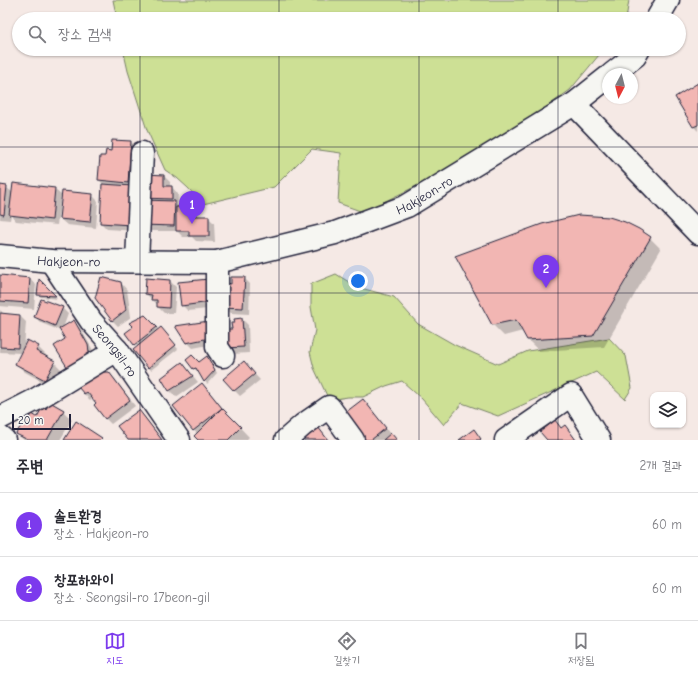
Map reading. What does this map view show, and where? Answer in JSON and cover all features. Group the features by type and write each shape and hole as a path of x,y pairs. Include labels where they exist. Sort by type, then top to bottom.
{"street":[{"path":"661,12 668,0"},
{"path":"619,68 634,56"},
{"name":"Hakjeon-ro","path":"0,256 51,261 217,262 335,233 407,206 574,104 602,82"},
{"path":"574,104 698,233"},
{"path":"137,261 142,153"},
{"name":"Seongsil-ro","path":"51,261 91,321 117,350 179,440"},
{"path":"217,262 217,347 223,356"},
{"path":"0,418 35,400 117,350"},
{"path":"506,440 571,395 599,440"},
{"path":"286,440 303,425 329,407 352,440"},
{"path":"0,437 4,440"}],"green space":[{"path":"113,0 629,0 627,12 116,12"},
{"path":"125,56 598,56 570,90 480,155 363,212 338,203 341,153 312,149 274,187 203,204 177,178 165,170 147,130"},
{"path":"336,274 357,287 394,297 418,324 455,345 498,364 528,351 609,338 626,356 632,388 625,399 596,372 498,416 462,403 444,425 422,399 402,381 386,386 363,397 348,397 329,400 314,368 310,352 315,330 311,307 311,284"}],"building":[{"path":"698,83 698,125 693,127 675,97"},
{"path":"112,140 131,141 128,183 98,180 100,156 105,156 106,150 111,151"},
{"path":"147,174 164,175 164,186 172,186 172,199 142,198"},
{"path":"13,183 55,188 52,220 9,215"},
{"path":"102,184 133,186 131,225 100,223"},
{"path":"0,185 7,186 4,215 0,214"},
{"path":"62,191 93,194 90,222 59,219"},
{"path":"142,200 175,201 174,226 142,225"},
{"path":"176,207 192,207 192,216 209,216 209,236 189,236 189,231 176,231"},
{"path":"579,215 609,217 625,222 651,237 593,336 527,340 516,320 492,325 455,256 542,224"},
{"path":"0,275 30,278 28,303 0,301"},
{"path":"101,277 121,282 126,310 112,321 95,298"},
{"path":"231,277 245,277 243,308 223,307 224,287 228,287 228,283 231,284"},
{"path":"146,278 170,280 169,308 157,307 157,300 151,300 152,295 145,294"},
{"path":"39,279 56,296 37,295"},
{"path":"209,279 211,302 181,306 178,282"},
{"path":"41,299 63,307 55,326 34,317"},
{"path":"0,313 20,315 18,348 0,347"},
{"path":"145,315 157,327 134,345 125,333 133,327 129,323"},
{"path":"242,318 244,347 225,348 227,329 232,329 231,323 235,323 234,319"},
{"path":"74,320 88,345 90,358 69,370 54,346 65,339 59,329"},
{"path":"209,321 214,337 186,343 175,326"},
{"path":"161,327 176,345 148,368 133,350"},
{"path":"27,340 39,346 36,351 55,361 45,380 15,364"},
{"path":"192,355 199,362 207,356 215,370 204,382 196,368 193,369 186,360"},
{"path":"244,361 255,374 234,391 223,379"},
{"path":"182,362 193,376 169,391 161,378"},
{"path":"96,372 109,372 130,400 105,419 94,405 96,403 87,392 84,394 78,387"},
{"path":"202,383 222,408 193,431 173,406"},
{"path":"363,399 386,428 371,440 361,440 346,412"},
{"path":"50,402 64,410 47,440 28,440 16,434 26,417 29,419 32,414 37,417 43,406 46,409"},
{"path":"222,408 241,427 228,440 198,440 194,436"},
{"path":"139,410 162,440 128,440 117,426"},
{"path":"555,420 561,428 565,425 576,440 547,440 540,432"},
{"path":"76,421 102,438 100,440 64,440"},
{"path":"318,427 328,440 302,440"},
{"path":"474,429 481,439 480,440 459,440"},
{"path":"391,433 397,440 383,440"}],"place":[{"name":"솔트환경","path":"192,224"},
{"name":"창포하와이","path":"546,288"}]}
